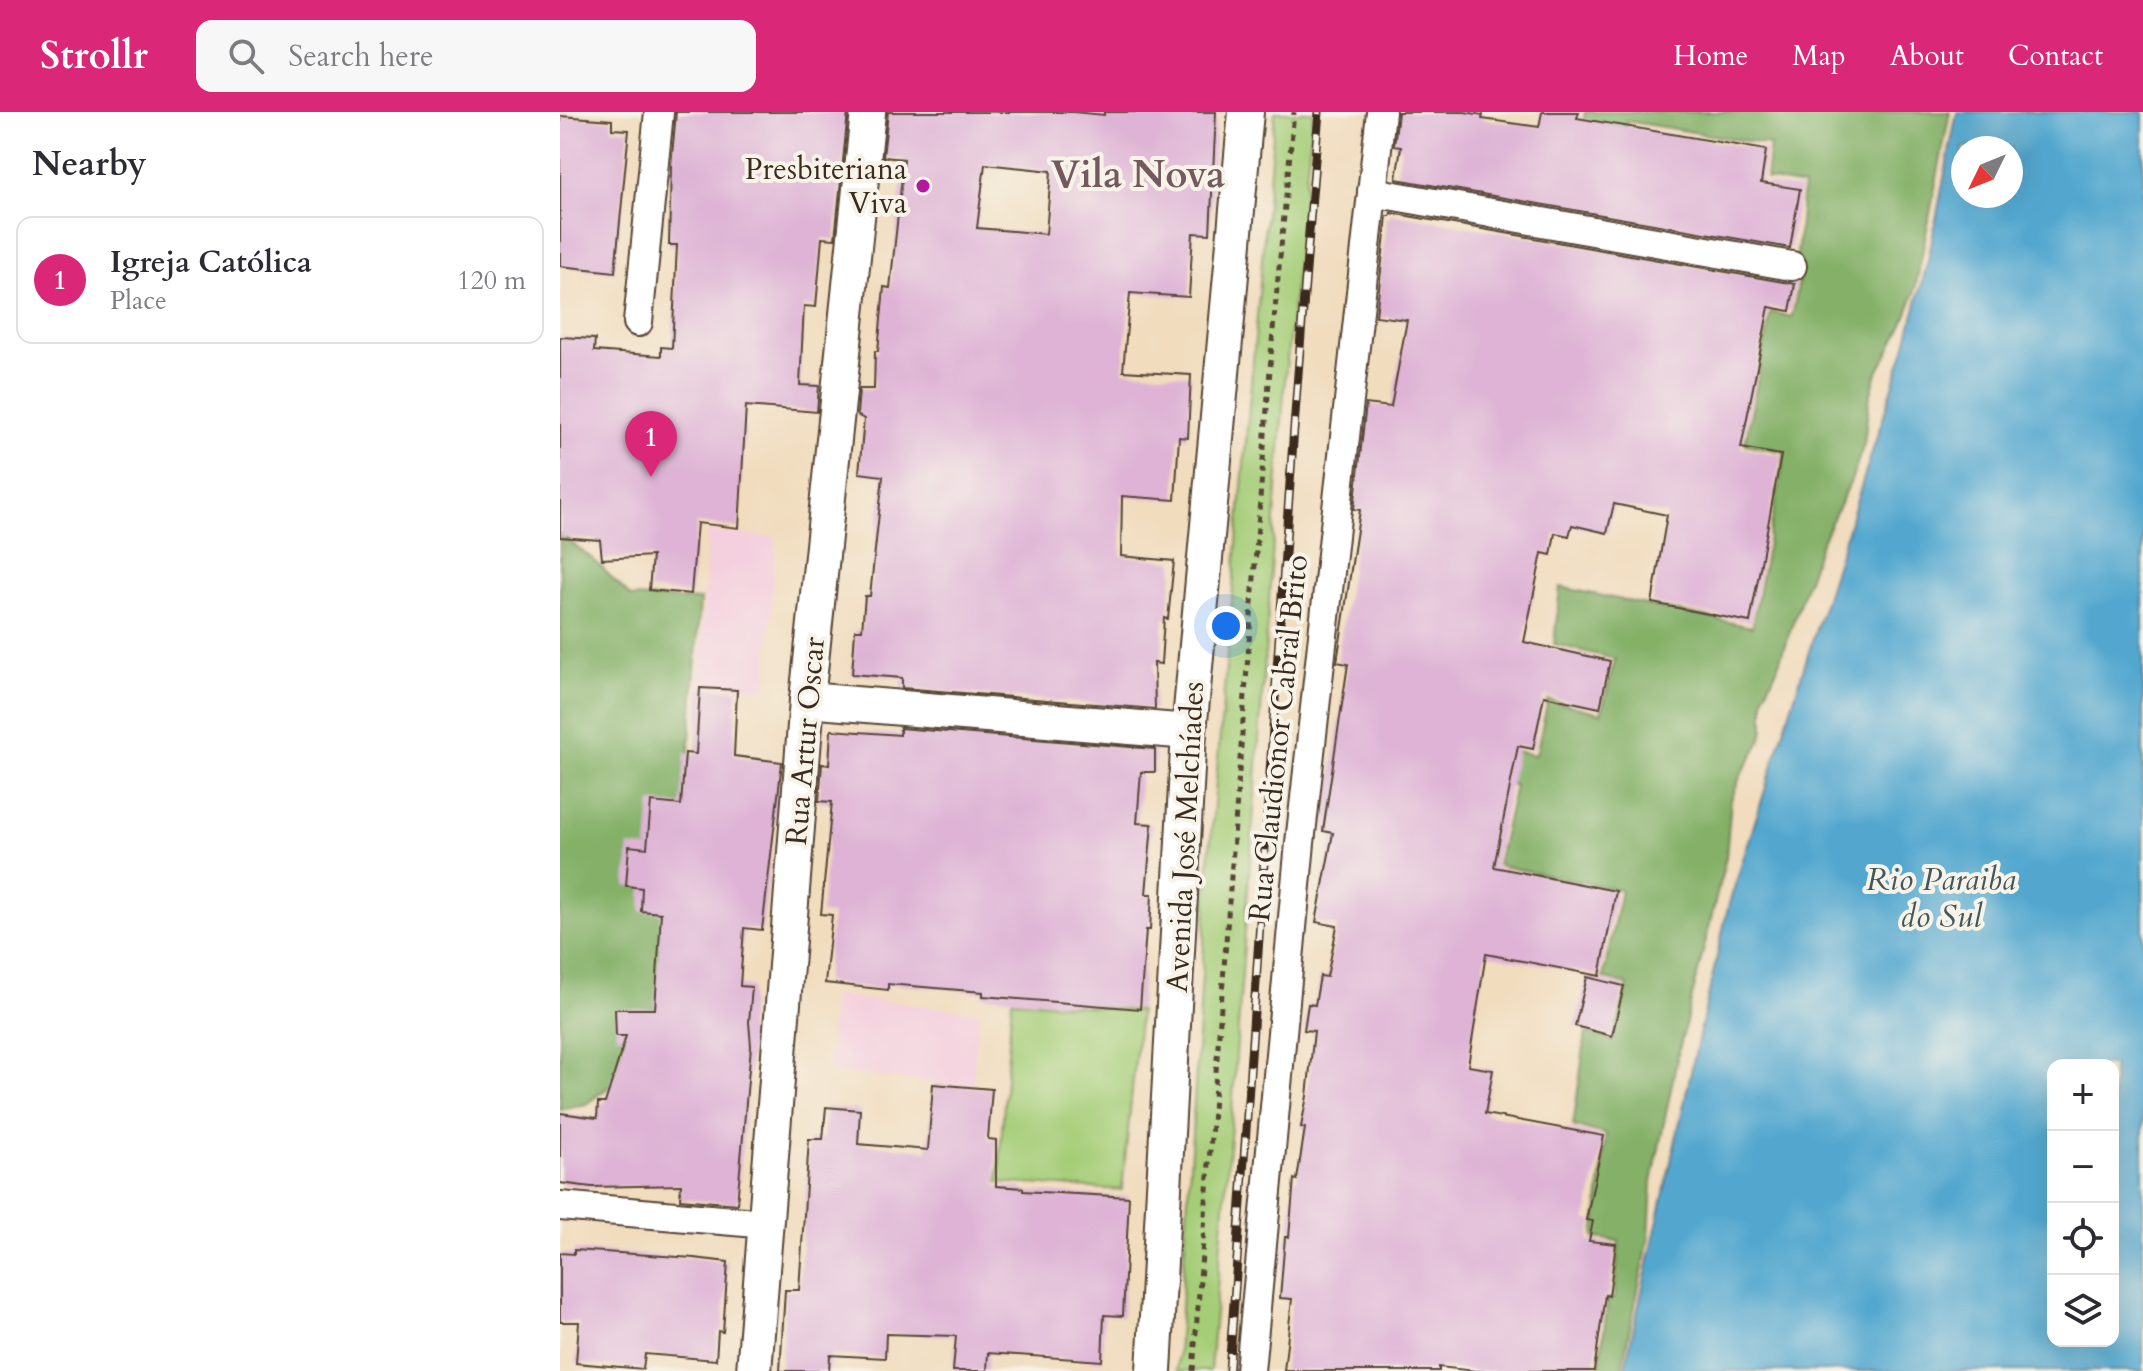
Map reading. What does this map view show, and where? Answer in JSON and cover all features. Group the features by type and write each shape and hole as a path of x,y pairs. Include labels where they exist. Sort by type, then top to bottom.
{"street":[{"path":"638,322 659,112"},
{"name":"Rua Artur Oscar","path":"754,1371 807,700 868,112"},
{"name":"Avenida José Melchíades","path":"1154,1371 1189,732 1246,112"},
{"name":"Rua Claudionor Cabral Brito","path":"1250,1371 1300,843 1381,112"},
{"path":"1372,192 1792,266"},
{"path":"807,700 1189,732"},
{"path":"560,1206 768,1224"}],"path":[{"path":"1193,1371 1273,330 1294,112"}],"shaded area":[{"path":"708,532 776,537 766,689 698,685"},
{"path":"832,995 979,1012 973,1086 828,1072"}],"green space":[{"path":"1275,112 1313,112 1285,379 1210,1371 1177,1371 1210,849"},
{"path":"1585,112 1950,112 1914,295 1876,376 1869,400 1864,444 1850,483 1820,545 1776,671 1764,696 1761,741 1741,775 1731,800 1726,857 1677,1059 1652,1182 1649,1238 1621,1371 1599,1371 1608,1299 1614,1299 1619,1241 1594,1238 1606,1134 1573,1126 1586,1033 1613,1041 1628,985 1603,978 1621,890 1497,865 1515,786 1509,783 1514,751 1536,755 1548,700 1601,713 1615,659 1554,644 1560,587 1752,627 1785,452 1745,444 1771,312 1792,317 1799,281 1795,279 1803,186 1766,179 1770,145 1627,121 1617,184 1576,167"},
{"path":"560,534 595,561 631,597 700,600 671,1005 618,1080 586,1104 560,1110"},
{"path":"1012,1000 1140,1011 1122,1190 998,1182"}],"water":[{"name":"Rio Paraiba do Sul","path":"1957,112 2143,112 2143,1371 1624,1371 1728,907 1905,348 1928,260 1951,143 1951,208 2023,208 2023,136 1952,136"}],"building":[{"path":"676,112 848,112 835,239 822,238 816,307 804,306 800,385 819,386 817,412 746,406 739,528 697,523 691,594 649,590 652,556 602,559 600,540 560,537 560,337 595,339 594,351 661,356 661,347 672,348 677,245 669,245"},
{"path":"888,112 1073,112 1104,115 1104,112 1216,112 1210,234 1193,233 1189,297 1130,293 1123,371 1191,375 1188,438 1179,437 1175,500 1122,496 1121,556 1174,561 1168,619 1164,618 1161,664 1154,663 1155,709 902,688 902,678 852,674 855,630 862,630 865,596 870,596 883,476 859,473 864,419 857,415 859,389 874,389 875,351 878,351 884,287 890,288 904,159 883,157","holes":["985,164 1051,171 1046,234 977,228"]},
{"path":"1398,112 1465,112 1483,115 1482,119 1539,127 1542,112 1579,112 1577,118 1766,150 1761,183 1800,189 1790,248 1396,179 1401,147 1394,146"},
{"path":"560,116 612,120 612,129 629,130 615,272 560,266"},
{"path":"1391,213 1795,284 1790,311 1769,307 1741,448 1781,455 1750,622 1652,603 1667,515 1614,504 1607,533 1572,525 1569,536 1555,533 1551,555 1542,553 1524,642 1610,661 1600,708 1544,696 1533,749 1518,746 1494,867 1616,891 1600,976 1486,954 1468,1066 1493,1070 1485,1114 1604,1136 1586,1220 1593,1221 1589,1241 1616,1244 1594,1371 1476,1371 1439,1367 1439,1371 1284,1371 1292,1299 1280,1298 1285,1237 1289,1237 1294,1179 1297,1180 1305,1128 1301,1127 1314,1031 1304,1030 1308,1004 1315,1005 1320,976 1327,977 1337,926 1316,922 1333,833 1323,831 1348,664 1337,662 1360,510 1354,509 1366,404 1391,407 1407,320 1376,316 1387,216"},
{"path":"700,688 737,690 734,756 782,762 762,930 744,928 740,986 752,987 749,1022 751,1046 737,1204 680,1199 681,1185 592,1187 560,1183 560,1113 597,1118 598,1103 605,1103 626,1036 616,1036 615,1009 655,1009 661,913 641,911 642,888 626,886 629,846 647,848 651,802 681,805 685,753 696,754"},
{"path":"900,728 1155,749 1155,772 1141,772 1137,823 1152,824 1146,894 1152,894 1150,930 1146,930 1140,1009 983,996 983,992 888,984 888,990 825,983 832,915 821,914 832,802 819,801 822,764 829,765 831,730 900,735"},
{"path":"1587,977 1624,986 1612,1036 1575,1026"},
{"path":"933,1084 992,1089 988,1139 996,1140 996,1186 1023,1188 1023,1191 1129,1197 1123,1316 1104,1315 1102,1361 988,1353 987,1371 953,1371 956,1336 886,1334 885,1358 830,1355 829,1371 780,1371 785,1290 799,1290 809,1139 823,1139 826,1107 860,1110 858,1144 928,1150"},
{"path":"574,1250 728,1262 723,1332 718,1331 716,1360 645,1354 643,1369 576,1363 579,1322 560,1322 560,1253 574,1254"}],"railway":[{"path":"1229,1371 1294,426 1319,112"}],"place":[{"name":"Presbiteriana Viva","path":"923,186"},
{"name":"Igreja Católica","path":"651,477"}],"district":[{"name":"Vila Nova","path":"1138,174"}]}
